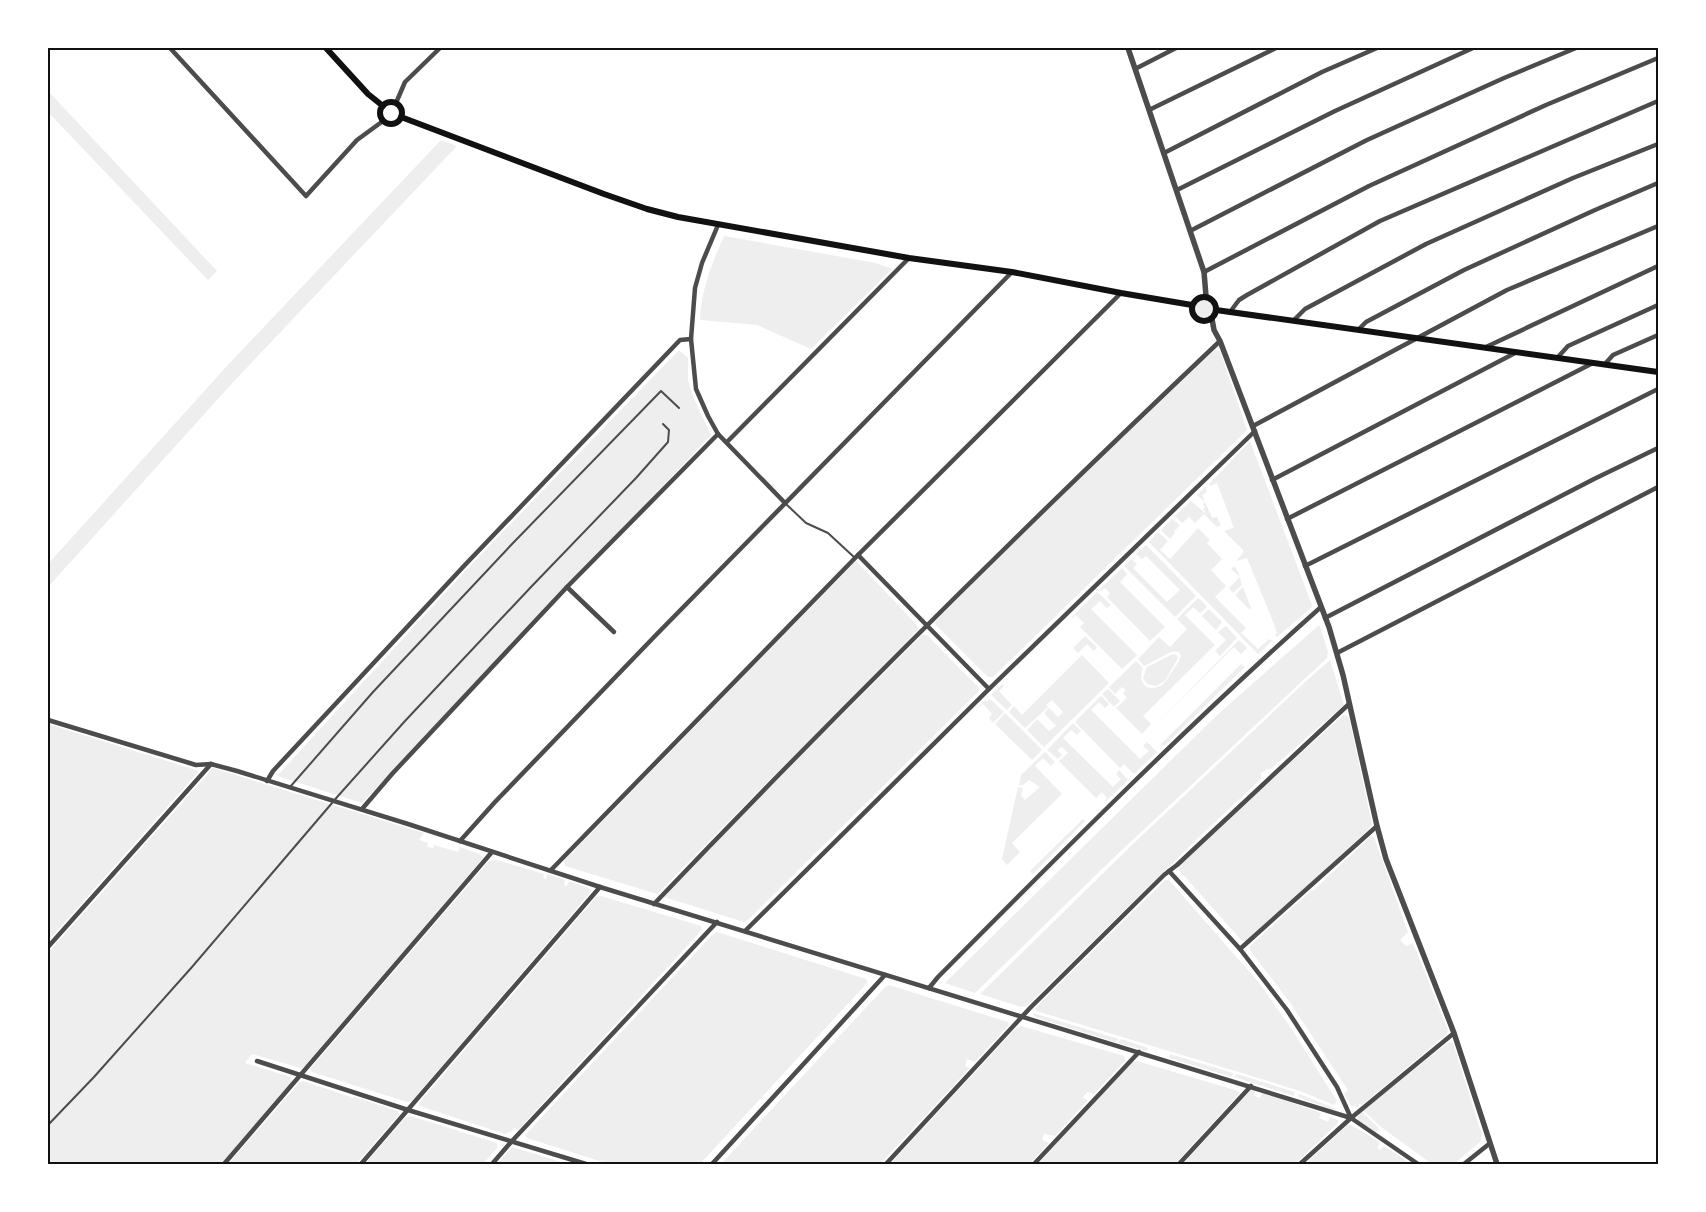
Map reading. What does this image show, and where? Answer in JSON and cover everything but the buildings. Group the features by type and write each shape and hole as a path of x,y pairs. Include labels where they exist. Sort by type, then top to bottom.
{"main road":[{"path":"326,48 368,94 383,106"},
{"path":"387,103 396,103 401,110 401,117 394,124 383,121 380,112 383,106 387,103"},
{"path":"401,117 646,209 678,217 909,258 1012,272 1121,294 1192,305"},
{"path":"1206,296 1214,301 1216,310 1212,319 1205,322 1196,319 1192,312 1192,305 1196,299 1206,296"},
{"path":"1216,310 1658,372"}],"street":[{"path":"170,48 306,196 357,140 383,121"},
{"path":"396,103 405,82 440,48"},
{"path":"1128,48 1204,272 1206,296"},
{"path":"1135,70 1176,48"},
{"path":"1149,110 1276,48"},
{"path":"1164,153 1322,72 1377,48"},
{"path":"1177,190 1334,111 1473,48"},
{"path":"1190,231 1367,140 1504,78 1576,48"},
{"path":"1204,272 1369,186 1658,58"},
{"path":"1230,312 1240,300 1380,221 1658,101"},
{"path":"1294,320 1305,309 1426,244 1573,178 1658,144"},
{"path":"1359,329 1366,322 1464,270 1594,210 1658,183"},
{"path":"718,225 702,263 695,288 691,339 696,389 718,434 784,503"},
{"path":"745,931 1254,428 1507,290 1658,226"},
{"path":"727,442 909,258"},
{"path":"1485,348 1658,266"},
{"path":"460,841 495,802 784,503 1012,272"},
{"path":"551,870 856,556 1121,294"},
{"path":"1558,357 1568,346 1658,305"},
{"path":"1212,319 1214,330 1254,428 1337,653 1377,826 1394,881 1454,1033 1497,1164"},
{"path":"1605,364 1616,353 1658,335"},
{"path":"267,781 273,771 463,567 680,340 691,339"},
{"path":"654,904 786,766 1220,341"},
{"path":"1272,480 1518,352"},
{"path":"1287,519 1593,363"},
{"path":"1305,566 1658,388"},
{"path":"362,809 392,774 567,587 718,434"},
{"path":"1325,618 1658,448"},
{"path":"1337,653 1658,487"},
{"path":"856,556 928,625 989,689"},
{"path":"567,587 614,632"},
{"path":"929,988 1092,824 1277,646 1321,607"},
{"path":"886,1164 1022,1016 1169,871 1349,704"},
{"path":"48,720 196,765 210,764 362,809 654,904 1350,1118 1418,1164"},
{"path":"48,948 210,764"},
{"path":"1240,949 1377,826"},
{"path":"224,1164 492,852"},
{"path":"1169,871 1262,976 1298,1026 1337,1087 1350,1118"},
{"path":"361,1164 600,887"},
{"path":"492,1164 717,922"},
{"path":"712,1164 884,974"},
{"path":"1300,1164 1350,1118 1454,1033"},
{"path":"1034,1164 1139,1052"},
{"path":"257,1061 408,1110 586,1164"},
{"path":"1179,1164 1251,1086"},
{"path":"1464,1164 1489,1144"}],"lane":[{"path":"289,788 373,692 506,550 661,391 679,408"},
{"path":"48,1125 94,1077 192,967 409,717 668,442 669,430 663,424"},
{"path":"784,503 806,523 828,532 856,556"}],"shaded area":[{"path":"48,91 217,271 208,280 48,112"},
{"path":"441,140 457,146 236,379 48,587 48,564 226,367"},
{"path":"724,236 876,263 892,269 811,349 757,325 700,320 705,287"},
{"path":"1204,300 1210,303 1213,309 1210,315 1204,318 1198,315 1195,309 1198,303"},
{"path":"679,350 688,358 688,381 711,435 362,803 277,776 468,568"},
{"path":"1215,350 1220,351 1247,430 993,677 988,677 935,624 936,621 1064,492"},
{"path":"1250,441 1312,605 1277,637 1274,624 1247,558 1236,561 1243,553 1243,550 1224,531 1234,528 1217,483 1210,486 1209,484"},
{"path":"1205,487 1207,492 1202,495 1212,518 1217,517 1221,525 1217,527 1204,514 1195,523 1189,517 1182,523 1175,516 1191,501 1206,512 1203,509 1205,502 1197,495"},
{"path":"1172,519 1180,525 1170,539 1161,530"},
{"path":"1198,528 1210,540 1207,543 1222,559 1211,570 1226,586 1215,597 1246,628 1241,633 1258,649 1269,639 1272,641 1258,654 1149,542 1158,532 1168,541 1160,550 1170,559"},
{"path":"1146,545 1196,596 1175,617 1124,566 1131,559 1137,564 1133,568 1167,602 1180,590 1146,556 1142,559 1136,554"},
{"path":"856,561 917,625 918,630 657,894 565,866 564,861"},
{"path":"1234,566 1237,570 1240,577 1231,569"},
{"path":"1122,568 1127,574 1120,582 1165,627 1150,641 1107,597 1110,593 1105,588 1101,591 1099,590"},
{"path":"1240,577 1242,585 1233,593 1229,588"},
{"path":"1243,587 1251,608 1250,610 1235,595"},
{"path":"1097,592 1111,605 1107,608 1100,601 1091,609 1137,655 1122,669 1080,627 1084,623 1076,615 1072,617"},
{"path":"1198,598 1206,605 1206,608 1200,613 1193,607 1185,615 1215,645 1143,716 1151,724 1142,734 1116,708 1127,698 1123,693 1126,690 1122,687 1115,694 1109,687 1136,661 1143,668 1141,677 1145,685 1153,688 1163,684 1179,661 1179,653 1171,652 1144,666 1138,659 1159,637 1170,647 1187,629 1177,619"},
{"path":"1209,609 1222,622 1216,630 1202,616"},
{"path":"1226,626 1237,638 1220,656 1215,651 1226,640 1218,632"},
{"path":"1320,626 1328,652 1327,658 1107,864 975,993 945,983 1216,716"},
{"path":"922,635 927,635 979,688 979,691 749,919 744,922 664,897 764,793"},
{"path":"1085,636 1097,647 1094,651 1087,644 1078,653 1073,648"},
{"path":"1239,640 1247,648 1241,654 1234,647 1145,736"},
{"path":"1173,654 1177,655 1178,658 1165,681 1156,686 1147,684 1143,678 1147,667"},
{"path":"1082,655 1109,683 1044,747 1027,730 1037,719 1049,731 1056,726 1044,713 1049,708 1058,717 1063,712 1052,700 1046,705 1048,707 1025,728 1009,712 1014,706 1022,715"},
{"path":"1330,660 1344,705 1271,769 1261,773 1261,779 1027,1006 1021,1007 980,994 1132,845"},
{"path":"1241,664 1245,667 1164,746 1161,744"},
{"path":"1002,684 1004,686 999,691 1012,705 1007,710 991,695"},
{"path":"1108,689 1120,701 1114,707 1102,694"},
{"path":"1101,696 1109,704 1105,708 1099,702 1091,710 1140,759 1149,751 1143,746 1147,742 1157,752 1134,774 1124,764 1120,768 1075,722"},
{"path":"990,699 1004,712 993,723 989,718 992,714 983,704 979,707 985,700 987,702"},
{"path":"1005,713 1042,750 1032,760 995,724"},
{"path":"1343,715 1349,718 1372,824 1369,829 1247,941 1242,941 1179,870 1179,866"},
{"path":"1073,723 1081,731 1077,735 1071,730 1063,738 1113,787 1121,779 1116,774 1119,770 1128,780 1103,804 1107,798 1102,792 1096,798 1059,761 1068,753 1062,747 1057,750 1062,755 1058,759 1047,750"},
{"path":"48,724 199,771 48,941"},
{"path":"1045,752 1055,762 1051,766 1043,758 1035,766 1062,794 1012,843 1020,852 1007,865 1002,859 1018,787 1023,788 1021,796 1025,800 1040,787 1029,780 1023,785 1019,785 1021,775"},
{"path":"213,768 424,833 419,840 428,843 427,847 433,848 434,845 458,852 460,847 480,854 483,858 305,1067 300,1068 252,1054 245,1063 291,1077 292,1082 221,1164 48,1164 48,953"},
{"path":"1083,819 1085,821 1033,874 1030,871"},
{"path":"1371,836 1374,837 1408,932 1400,940 1406,946 1413,943 1448,1030 1447,1034 1362,1105 1359,1104 1359,1107 1351,1106 1344,1094 1348,1090 1291,1004 1250,950 1250,946 1313,891"},
{"path":"497,860 544,874 543,878 546,879 547,874 565,880 564,885 567,886 569,881 589,888 591,891 412,1101 407,1102 312,1072 310,1069 489,861"},
{"path":"1165,880 1169,880 1260,984 1291,1028 1337,1101 1334,1105 1300,1091 1036,1011 1035,1008"},
{"path":"601,896 701,926 702,930 518,1130 514,1127 512,1131 505,1134 420,1106 419,1103 596,897"},
{"path":"717,932 866,979 868,982 700,1164 609,1164 527,1138 525,1135 713,934"},
{"path":"889,985 1008,1022 1009,1025 975,1062 967,1059 965,1066 970,1068 880,1164 721,1164 885,987"},
{"path":"1033,1013 1119,1039 1115,1042 1038,1018"},
{"path":"1021,1026 1124,1056 1126,1060 1094,1094 1087,1092 1084,1095 1083,1098 1088,1100 1055,1136 1044,1134 1042,1140 1049,1143 1029,1164 890,1164 1016,1028"},
{"path":"1121,1039 1148,1048 1147,1051 1118,1043"},
{"path":"1449,1042 1453,1043 1482,1135 1480,1142 1454,1164 1432,1164 1381,1127 1363,1110"},
{"path":"1170,1054 1233,1073 1232,1077 1169,1058"},
{"path":"1137,1061 1240,1093 1175,1164 1038,1164 1132,1062"},
{"path":"1237,1074 1295,1092 1294,1096 1234,1077"},
{"path":"303,1081 351,1097 352,1099 354,1097 398,1111 399,1115 356,1164 228,1164 299,1083"},
{"path":"1252,1089 1255,1090 1254,1096 1260,1098 1262,1092 1321,1113 1319,1118 1328,1122 1330,1117 1338,1120 1338,1123 1295,1164 1183,1164"},
{"path":"1299,1094 1337,1109 1333,1110 1298,1097"},
{"path":"1362,1112 1379,1128 1376,1132 1358,1120 1358,1116"},
{"path":"411,1116 497,1143 497,1148 483,1164 365,1164 406,1117"},
{"path":"1348,1125 1380,1142 1377,1148 1381,1150 1384,1146 1411,1164 1305,1164"},
{"path":"512,1147 568,1164 497,1164"}]}
